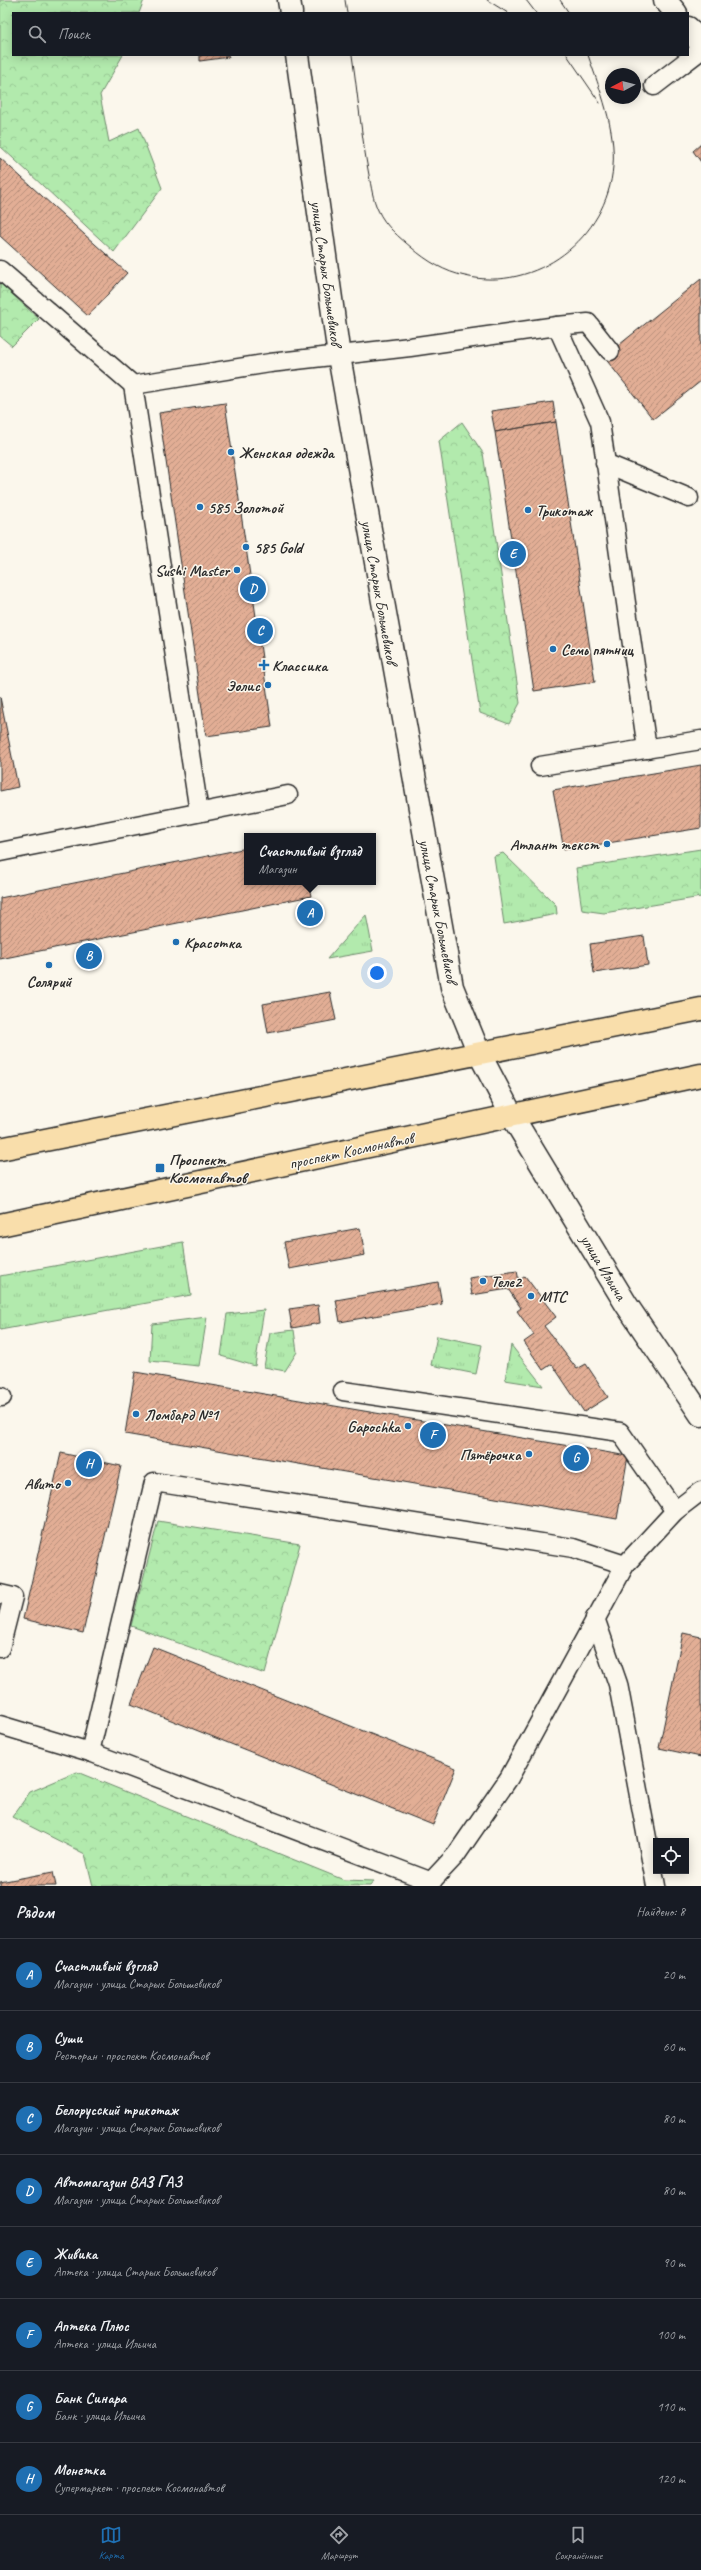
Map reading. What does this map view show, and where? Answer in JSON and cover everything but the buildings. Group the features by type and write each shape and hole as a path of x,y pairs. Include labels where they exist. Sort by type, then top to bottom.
{"main road":[{"path":"289,0 291,12"},
{"path":"665,0 675,12"},
{"path":"689,29 701,44"},
{"name":"улица Старых Большевиков","path":"296,56 339,356 452,987 479,1053 512,1116"},
{"path":"0,1149 701,1009"},
{"name":"проспект Космонавтов","path":"0,1225 701,1075"},
{"name":"улица Ильича","path":"512,1116 626,1304 701,1415"}],"lane":[{"path":"654,86 701,50"},
{"path":"0,270 133,385 199,812"},
{"path":"133,385 270,363 339,356 588,323 610,351"},
{"path":"557,326 600,422 647,749"},
{"path":"605,463 689,498"},
{"path":"540,766 701,740"},
{"path":"0,852 288,794"},
{"path":"343,1390 620,1432 675,1511"},
{"path":"90,1752 154,1482 573,1548 625,1565"},
{"path":"0,1725 90,1752 430,1884 456,1855 509,1778 625,1565 675,1511 701,1491"},
{"path":"0,1594 12,1597 0,1648"},
{"path":"595,1618 618,1684 656,1886"}],"green space":[{"path":"0,0 144,0 139,12 12,12 12,56 122,56 100,95 109,142 139,128 162,188 114,252 0,146"},
{"path":"0,283 39,319 12,346 0,336"},
{"path":"462,422 483,453 520,703 509,724 480,713 439,441"},
{"path":"701,849 701,897 604,913 582,910 576,868"},
{"path":"503,853 556,905 557,914 504,924 494,856"},
{"path":"366,915 373,951 327,959"},
{"path":"183,1242 191,1295 0,1330 0,1276"},
{"path":"264,1310 255,1366 221,1356 227,1314"},
{"path":"207,1317 199,1366 150,1361 152,1324"},
{"path":"294,1330 297,1352 285,1371 264,1367 270,1333"},
{"path":"437,1336 482,1345 476,1374 431,1365"},
{"path":"511,1345 543,1386 505,1380"},
{"path":"158,1521 300,1544 265,1674 131,1626"},
{"path":"77,1772 344,1880 374,1881 370,1886 93,1886 85,1854 12,1817 30,1792"}],"tram line":[{"path":"345,0 347,12"},
{"path":"487,0 506,12"},
{"path":"526,0 535,12"},
{"path":"560,0 568,12"},
{"path":"352,56 366,160 373,197 381,216 388,226 402,240 418,253 437,265 450,272 465,276 491,279 517,276 541,268 563,254 582,237 598,216 608,192 613,166 613,152 610,124 588,56"},
{"path":"568,56 600,103"}],"place":[{"name":"Женская одежда","path":"231,452"},
{"name":"585 Золотой","path":"200,507"},
{"name":"Трикотаж","path":"528,510"},
{"name":"585 Gold","path":"246,547"},
{"name":"Живика","path":"513,554"},
{"name":"Sushi Master","path":"237,570"},
{"name":"Автомагазин ВАЗ ГАЗ","path":"253,589"},
{"name":"Белорусский трикотаж","path":"260,631"},
{"name":"Семь пятниц","path":"553,649"},
{"name":"Классика","path":"264,665"},
{"name":"Эолис","path":"268,685"},
{"name":"Атлант текст","path":"607,844"},
{"name":"Счастливый взгляд","path":"310,913"},
{"name":"Красотка","path":"176,942"},
{"name":"Суши","path":"89,956"},
{"name":"Солярий","path":"49,965"},
{"name":"Проспект Космонавтов","path":"160,1168"},
{"name":"Теле2","path":"483,1281"},
{"name":"МТС","path":"531,1296"},
{"name":"Ломбард №1","path":"136,1414"},
{"name":"Gapochka","path":"408,1426"},
{"name":"Аптека Плюс","path":"433,1435"},
{"name":"Пятёрочка","path":"529,1454"},
{"name":"Банк Синара","path":"576,1458"},
{"name":"Монетка","path":"89,1464"},
{"name":"Авито","path":"68,1483"}]}
